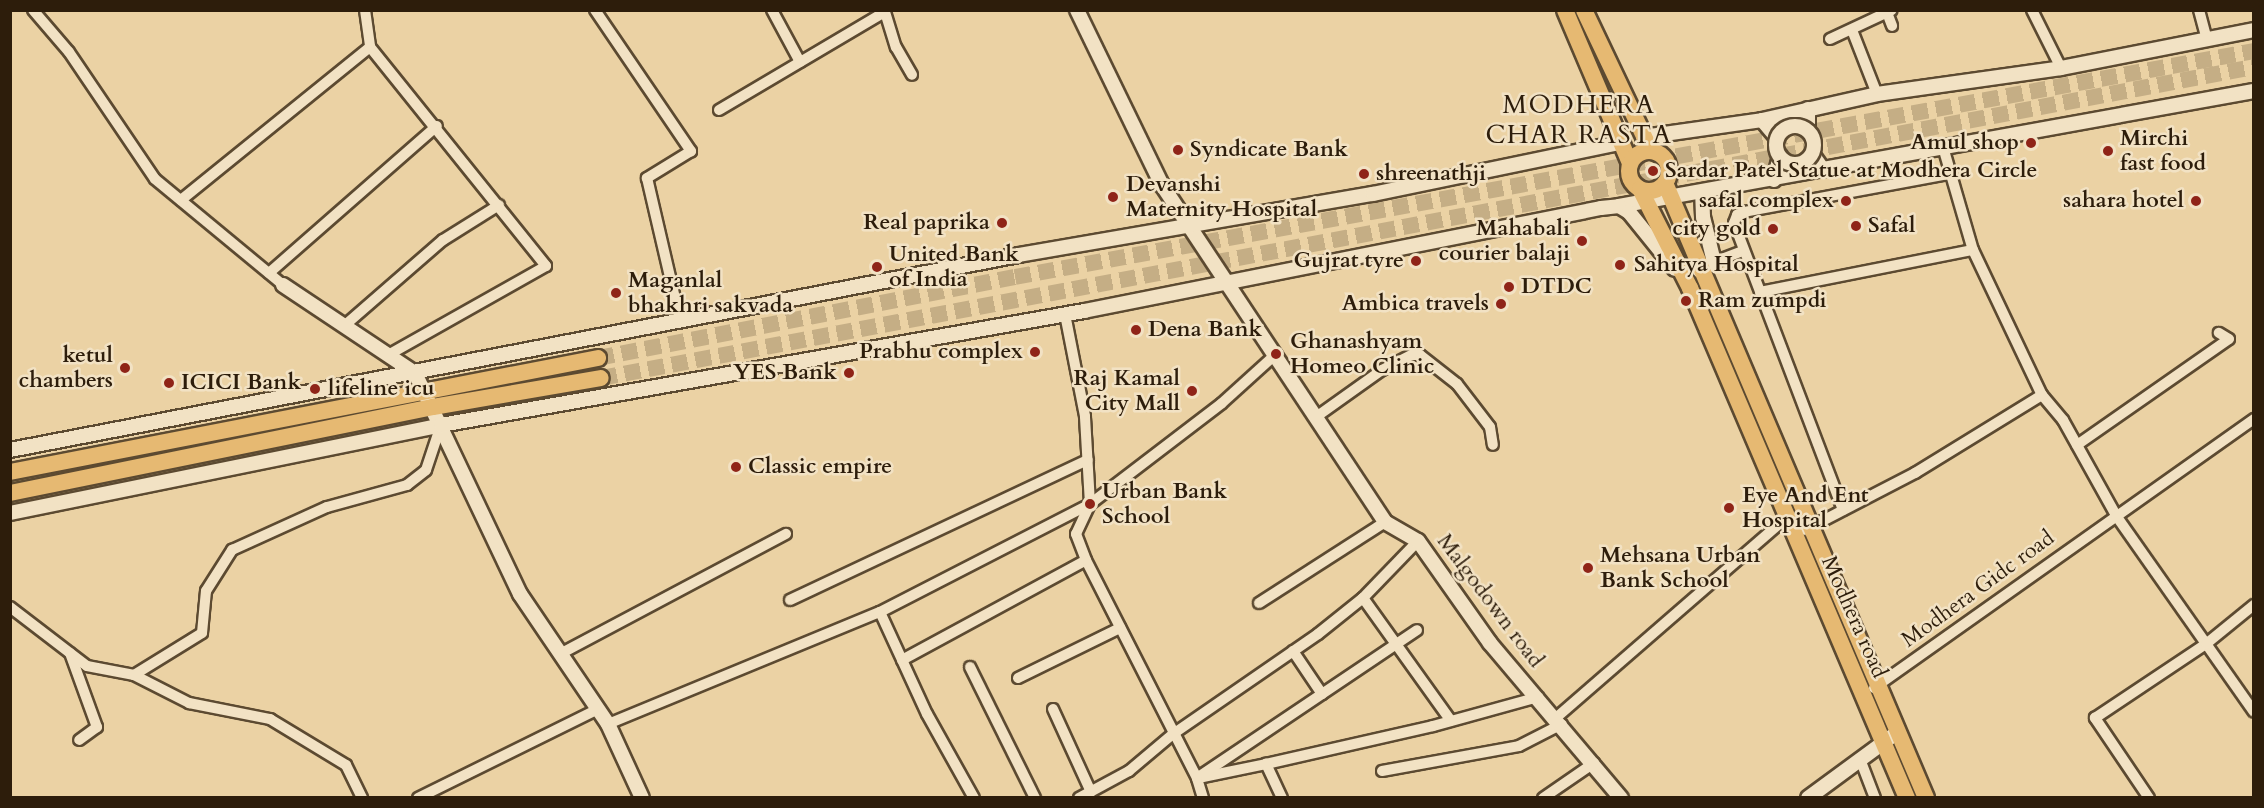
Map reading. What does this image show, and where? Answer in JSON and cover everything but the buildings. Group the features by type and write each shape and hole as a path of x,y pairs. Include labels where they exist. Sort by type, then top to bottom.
{"main road":[{"path":"1565,10 1619,143 1630,163 1647,144"},
{"path":"1584,10 1647,144 1667,163 1667,190 1707,266 1871,691 1898,732 1926,798"},
{"name":"Modhera road","path":"1630,163 1631,181 1643,195 1690,288 1786,518 1871,691 1882,742 1906,798"},
{"path":"1643,195 1654,190 1667,190"},
{"path":"10,472 598,358"},
{"path":"10,493 433,407 580,382 603,386"}],"street":[{"path":"33,10 69,52 155,179 283,285 415,373 520,594 608,724 642,798"},
{"path":"365,10 370,47 436,126 546,266 388,355"},
{"path":"595,10 691,151 647,178 680,320"},
{"path":"772,10 800,62"},
{"path":"1077,10 1162,185 1188,227"},
{"path":"2032,10 2061,68"},
{"path":"1830,39 1888,11 1892,26"},
{"path":"720,110 885,12 896,47 912,75"},
{"path":"2197,12 2207,40"},
{"path":"1852,30 1877,94"},
{"path":"1647,144 1877,94 2061,68 2253,30"},
{"path":"182,200 370,47"},
{"path":"1667,190 1702,192 1774,180 2253,91"},
{"path":"1808,109 1808,130 1814,141 1812,154 1823,170"},
{"path":"1762,120 1777,138 1780,156 1774,180"},
{"path":"269,273 436,126"},
{"path":"1777,138 1790,126 1808,130"},
{"path":"10,450 680,320 1373,194 1619,143"},
{"path":"1943,147 1972,250 2042,395 2077,445 2117,517 2253,712"},
{"path":"1780,156 1797,164 1812,154"},
{"path":"1843,510 1734,223 1737,215 1744,212 1949,174"},
{"path":"1702,192 1707,266 1743,251"},
{"path":"10,513 441,425 603,386 1065,314 1619,206 1643,195"},
{"path":"344,326 443,240 499,205"},
{"path":"1619,206 1629,212 1690,288"},
{"name":"Malgodown road","path":"1188,227 1229,282 1384,522 1418,541 1490,643 1559,721 1621,798"},
{"path":"1760,292 1972,250"},
{"path":"1065,314 1085,416 1088,460 1090,504 1076,534 1086,560 1197,778 1203,798"},
{"path":"2077,445 2229,339 2219,333"},
{"path":"576,362 588,338"},
{"path":"608,724 697,691 880,612 1090,504 1222,403 1276,354"},
{"path":"1316,417 1382,370 1412,355 1420,356 1457,384 1490,427 1493,445"},
{"path":"1794,535 1915,473 2042,395"},
{"name":"Modhera Gidc road","path":"1871,691 2253,419"},
{"path":"134,675 202,633 206,591 232,550 327,507 407,484 426,470 441,425"},
{"path":"790,600 1088,460"},
{"path":"1382,771 1519,746 1559,721 1786,518"},
{"path":"1259,603 1384,522"},
{"path":"560,654 786,534"},
{"path":"1079,798 1129,771 1173,734 1293,651 1363,598 1418,541"},
{"path":"902,660 1086,560"},
{"path":"1363,598 1451,721"},
{"path":"2149,798 2095,718 2206,644 2253,605"},
{"path":"10,606 87,666 134,675 189,703 270,719 346,765 362,798"},
{"path":"880,612 902,660 974,798"},
{"path":"1018,678 1120,628"},
{"path":"1197,778 1417,630"},
{"path":"1293,651 1322,694"},
{"path":"70,653 97,727 79,740"},
{"path":"970,667 1035,798"},
{"path":"1197,778 1451,721 1538,697"},
{"path":"1053,709 1091,792"},
{"path":"418,798 598,710"},
{"path":"1808,798 1898,732"},
{"path":"1860,759 1875,798"},
{"path":"1543,798 1594,763"},
{"path":"1266,764 1282,798"}],"tunnel":[{"path":"598,358 1015,277 2254,51"},
{"path":"601,378 2254,67"}],"place":[{"name":"Amul shop","path":"2031,143"},
{"name":"Syndicate Bank","path":"1178,150"},
{"name":"Mirchi fast food","path":"2108,151"},
{"name":"Sardar Patel Statue at Modhera Circle","path":"1653,171"},
{"name":"shreenathji","path":"1364,174"},
{"name":"Devanshi Maternity Hospital","path":"1113,197"},
{"name":"safal complex","path":"1846,201"},
{"name":"sahara hotel","path":"2196,201"},
{"name":"Real paprika","path":"1002,223"},
{"name":"Safal","path":"1856,226"},
{"name":"city gold","path":"1773,229"},
{"name":"Mahabali courier balaji","path":"1582,241"},
{"name":"Gujrat tyre","path":"1416,261"},
{"name":"Sahitya Hospital","path":"1620,265"},
{"name":"United Bank of India","path":"877,267"},
{"name":"DTDC","path":"1509,287"},
{"name":"Maganlal bhakhri sakvada","path":"616,293"},
{"name":"Ram zumpdi","path":"1686,301"},
{"name":"Ambica travels","path":"1501,304"},
{"name":"Dena Bank","path":"1136,330"},
{"name":"Prabhu complex","path":"1035,352"},
{"name":"Ghanashyam Homeo Clinic","path":"1276,354"},
{"name":"ketul chambers","path":"125,368"},
{"name":"YES Bank","path":"849,373"},
{"name":"ICICI Bank","path":"169,383"},
{"name":"lifeline icu","path":"315,389"},
{"name":"Raj Kamal City Mall","path":"1192,391"},
{"name":"Classic empire","path":"736,467"},
{"name":"Urban Bank School","path":"1090,504"},
{"name":"Eye And Ent Hospital","path":"1729,508"},
{"name":"Mehsana Urban Bank School","path":"1588,568"}],"district":[{"name":"MODHERA CHAR RASTA","path":"1579,120"}]}
